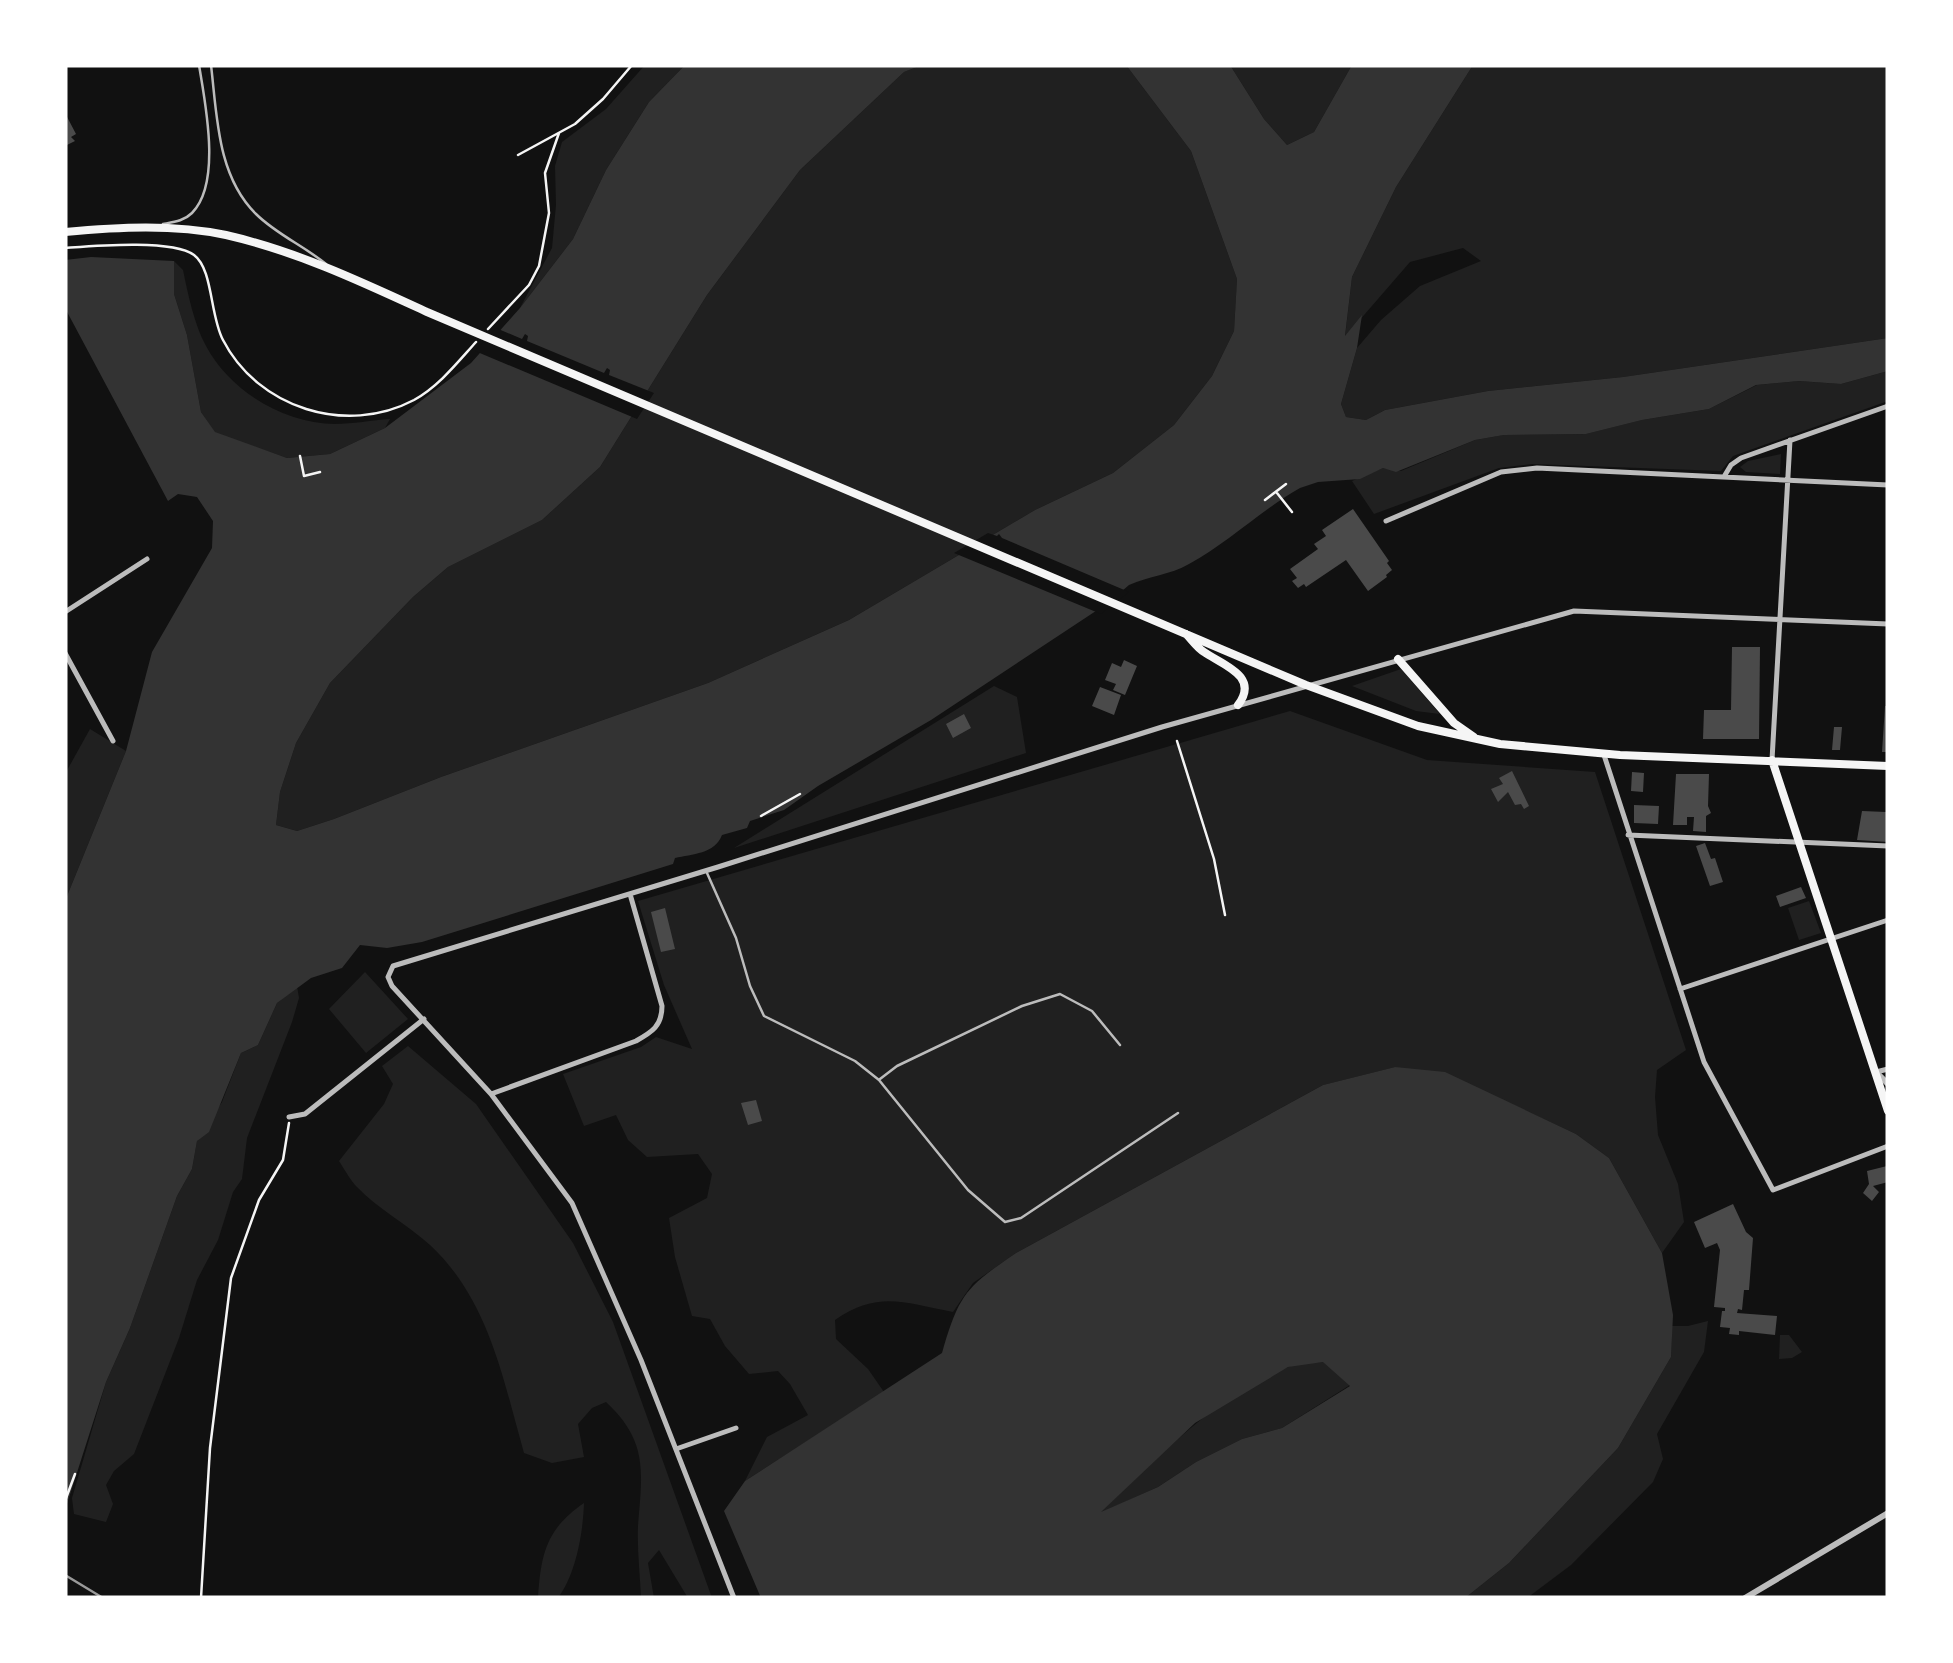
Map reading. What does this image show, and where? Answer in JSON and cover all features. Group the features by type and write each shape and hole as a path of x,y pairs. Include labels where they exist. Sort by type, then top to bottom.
{"main road":[{"path":"65,232 144,227 224,235 331,268 1306,685 1418,726 1478,740 1603,754 1888,766"},
{"path":"1183,631 1202,651 1226,663 1243,680 1246,690 1238,704"},
{"path":"1398,659 1454,723 1478,740"},
{"path":"1772,760 1888,1111"}],"street":[{"path":"1725,475 1730,465 1741,458 1888,406"},
{"path":"1772,760 1790,440"},
{"path":"1386,521 1501,472 1537,468 1888,485"},
{"path":"65,612 147,559"},
{"path":"734,1598 605,1272 572,1203 490,1094 388,977 392,966 1238,704 1574,611 1888,624"},
{"path":"65,653 114,740"},
{"path":"1603,754 1704,1062 1773,1190 1888,1146"},
{"path":"1628,834 1888,846"},
{"path":"490,1094 654,1031 662,1018 654,973 630,894"},
{"path":"1680,989 1888,920"},
{"path":"289,1117 305,1114 424,1019"},
{"path":"1876,1072 1888,1069"},
{"path":"1876,1072 1888,1084"},
{"path":"676,1449 736,1428"},
{"path":"1745,1598 1888,1513"}],"lane":[{"path":"144,227 179,221 191,214 200,201 208,171 208,149 199,65"},
{"path":"210,65 223,152 238,191 272,228 331,268"},
{"path":"706,871 764,1016 856,1061 879,1080 968,1190 1005,1222 1022,1218 1178,1113"},
{"path":"879,1080 897,1066 1022,1006 1060,994 1092,1011 1120,1045"}],"path":[{"path":"518,155 559,133 603,99 632,65"},
{"path":"488,329 529,285 539,266 549,213 545,173 559,133"},
{"path":"65,248 167,248 186,250 195,256 204,266 212,312 230,354 265,390 297,408 346,415 392,409 432,387 477,341"},
{"path":"300,456 304,476 320,472"},
{"path":"1265,500 1286,484"},
{"path":"1276,492 1292,512"},
{"path":"1176,741 1214,859 1225,915"},
{"path":"762,816 800,794"},
{"path":"782,804 784,810"},
{"path":"201,1598 210,1448 231,1278 259,1200 283,1160 289,1117"},
{"path":"65,1501 75,1474"}],"shaded area":[{"path":"645,65 685,65 649,102 606,170 573,239 520,308 552,248 555,166 562,142 606,109"},
{"path":"685,65 922,65 904,72 800,170 707,295 600,467 542,520 448,567 413,597 330,683 296,743 280,792 276,825 297,831 334,819 708,683 849,620 1035,510 1113,473 1174,425 1212,376 1234,331 1237,279 1191,151 1126,65 1230,65 1264,119 1287,145 1314,132 1352,65 1473,65 1396,187 1352,277 1345,336 1362,315 1341,404 1346,417 1366,420 1385,410 1488,391 1623,377 1888,338 1888,371 1841,384 1799,381 1756,385 1709,409 1586,434 1504,435 1475,440 1396,472 1383,468 1360,479 1318,482 1300,488 1203,556 1174,571 1129,585 1108,603 931,720 784,810 722,835 709,850 422,942 387,948 360,945 342,968 311,978 277,1003 258,1045 241,1053 209,1132 197,1141 192,1169 177,1196 130,1328 106,1382 65,1510 65,901 126,751 152,652 212,548 213,521 197,497 178,494 168,501 65,308 65,260 91,257 174,261 174,294 187,335 201,412 215,432 287,458 330,454 385,428 471,363 573,239 606,170 649,102"},
{"path":"922,65 1126,65 1191,151 1237,279 1234,331 1212,376 1174,425 1113,473 1035,510 849,620 708,683 334,819 297,831 276,825 280,792 296,743 330,683 413,597 448,567 542,520 600,467 707,295 800,170 904,72"},
{"path":"1230,65 1352,65 1314,132 1287,145 1264,119"},
{"path":"1473,65 1888,65 1888,338 1623,377 1488,391 1385,410 1366,420 1346,417 1341,404 1357,348 1381,320 1420,286 1481,261 1463,248 1410,262 1345,337 1352,277 1396,187"},
{"path":"174,261 183,270 206,346 244,390 296,418 335,424 390,419 385,428 330,454 287,458 215,433 201,412 187,335 174,294"},
{"path":"1888,371 1888,401 1733,456 1721,471 1532,464 1499,468 1374,514 1352,481 1383,468 1401,471 1475,440 1504,435 1586,434 1709,409 1757,385 1799,381 1841,384"},
{"path":"1781,454 1780,474 1746,472 1740,467 1748,461"},
{"path":"1401,669 1440,714 1416,711 1352,686"},
{"path":"994,686 1017,697 1026,753 734,848"},
{"path":"1290,711 1427,760 1595,772 1686,1050 1657,1070 1655,1097 1658,1135 1678,1184 1684,1222 1662,1253 1609,1158 1576,1134 1507,1102 1395,1067 1323,1085 1016,1253 973,1283 953,1312 892,1301 865,1305 835,1320 836,1339 868,1369 884,1392 745,1481 767,1437 808,1415 778,1371 749,1374 725,1346 710,1319 692,1316 675,1257 669,1218 707,1198 712,1174 698,1154 647,1157 628,1140 616,1115 584,1126 563,1074 641,1047 656,1037 692,1049 664,985 638,901"},
{"path":"90,729 126,751 65,901 65,774"},
{"path":"1809,901 1821,933 1799,940 1788,908"},
{"path":"365,972 408,1019 366,1053 329,1009"},
{"path":"297,986 299,998 292,1022 247,1138 242,1179 197,1280 134,1454 114,1471 106,1485 113,1504 106,1522 74,1514 72,1498 106,1382 130,1328 177,1196 192,1169 197,1141 222,1102 241,1053 258,1045 277,1003"},
{"path":"408,1046 476,1104 573,1243 613,1322 712,1598 688,1598 659,1550 648,1563 654,1598 641,1598 641,1474 630,1431 606,1402 592,1408 578,1424 584,1457 552,1463 524,1453 501,1369 467,1290 430,1245 365,1195 339,1161 384,1104 393,1084 382,1066"},
{"path":"1395,1067 1445,1072 1576,1134 1609,1158 1662,1253 1673,1315 1671,1357 1618,1448 1509,1563 1465,1598 761,1598 724,1511 745,1481 942,1353 967,1294 1016,1253 1323,1085","holes":["1323,1362 1350,1386 1282,1428 1242,1439 1158,1487 1101,1512 1195,1423 1288,1367"]},
{"path":"1708,1321 1704,1352 1657,1434 1663,1459 1653,1482 1571,1565 1527,1598 1465,1598 1509,1563 1618,1448 1671,1357 1672,1326"},
{"path":"1780,1335 1789,1335 1802,1352 1779,1359"},
{"path":"1324,1362 1350,1385 1282,1428 1242,1439 1158,1487 1098,1514 1186,1432 1233,1396 1290,1366"},
{"path":"584,1503 570,1577 558,1598 538,1598 548,1544 561,1523"}],"pier":[{"path":"496,328 522,339 525,334 527,341 604,373 607,368 609,375 654,393 637,419 475,351"},
{"path":"988,533 999,534 1129,592 1101,614 954,553"}],"building":[{"path":"65,113 76,134 71,137 75,141 65,146"},
{"path":"1353,509 1392,570 1368,591 1346,560 1306,587 1304,584 1298,588 1290,569 1318,549 1314,544 1326,536 1322,530"},
{"path":"1732,647 1760,647 1759,739 1703,739 1704,710 1731,710"},
{"path":"1124,660 1137,666 1125,695 1113,690 1116,684 1105,680 1112,663 1121,667"},
{"path":"1100,687 1121,695 1114,715 1092,706"},
{"path":"1885,706 1888,752 1882,752"},
{"path":"964,714 971,728 953,738 946,724"},
{"path":"1834,727 1842,727 1840,750 1832,750"},
{"path":"1512,771 1529,806 1524,809 1521,804 1515,805 1508,792 1498,802 1491,789 1503,784 1499,778"},
{"path":"1632,772 1644,773 1643,792 1631,791"},
{"path":"1676,774 1709,774 1711,813 1706,816 1706,832 1693,831 1694,817 1687,817 1687,825 1673,825"},
{"path":"1634,805 1659,806 1658,824 1634,823"},
{"path":"1862,811 1886,812 1888,842 1857,840"},
{"path":"1705,843 1723,882 1710,886 1696,846"},
{"path":"1801,887 1806,898 1780,907 1776,896"},
{"path":"665,908 675,949 661,952 651,912"},
{"path":"756,1100 762,1121 748,1125 741,1103"},
{"path":"1887,1166 1888,1182 1873,1186 1879,1192 1872,1201 1863,1193 1869,1184 1867,1171"},
{"path":"1733,1204 1753,1238 1749,1290 1744,1290 1742,1310 1737,1313 1777,1316 1775,1335 1739,1331 1739,1335 1729,1334 1730,1328 1720,1327 1725,1308 1714,1307 1720,1250 1717,1243 1705,1248 1694,1222"}],"railway":[{"path":"65,1575 103,1598"}]}
